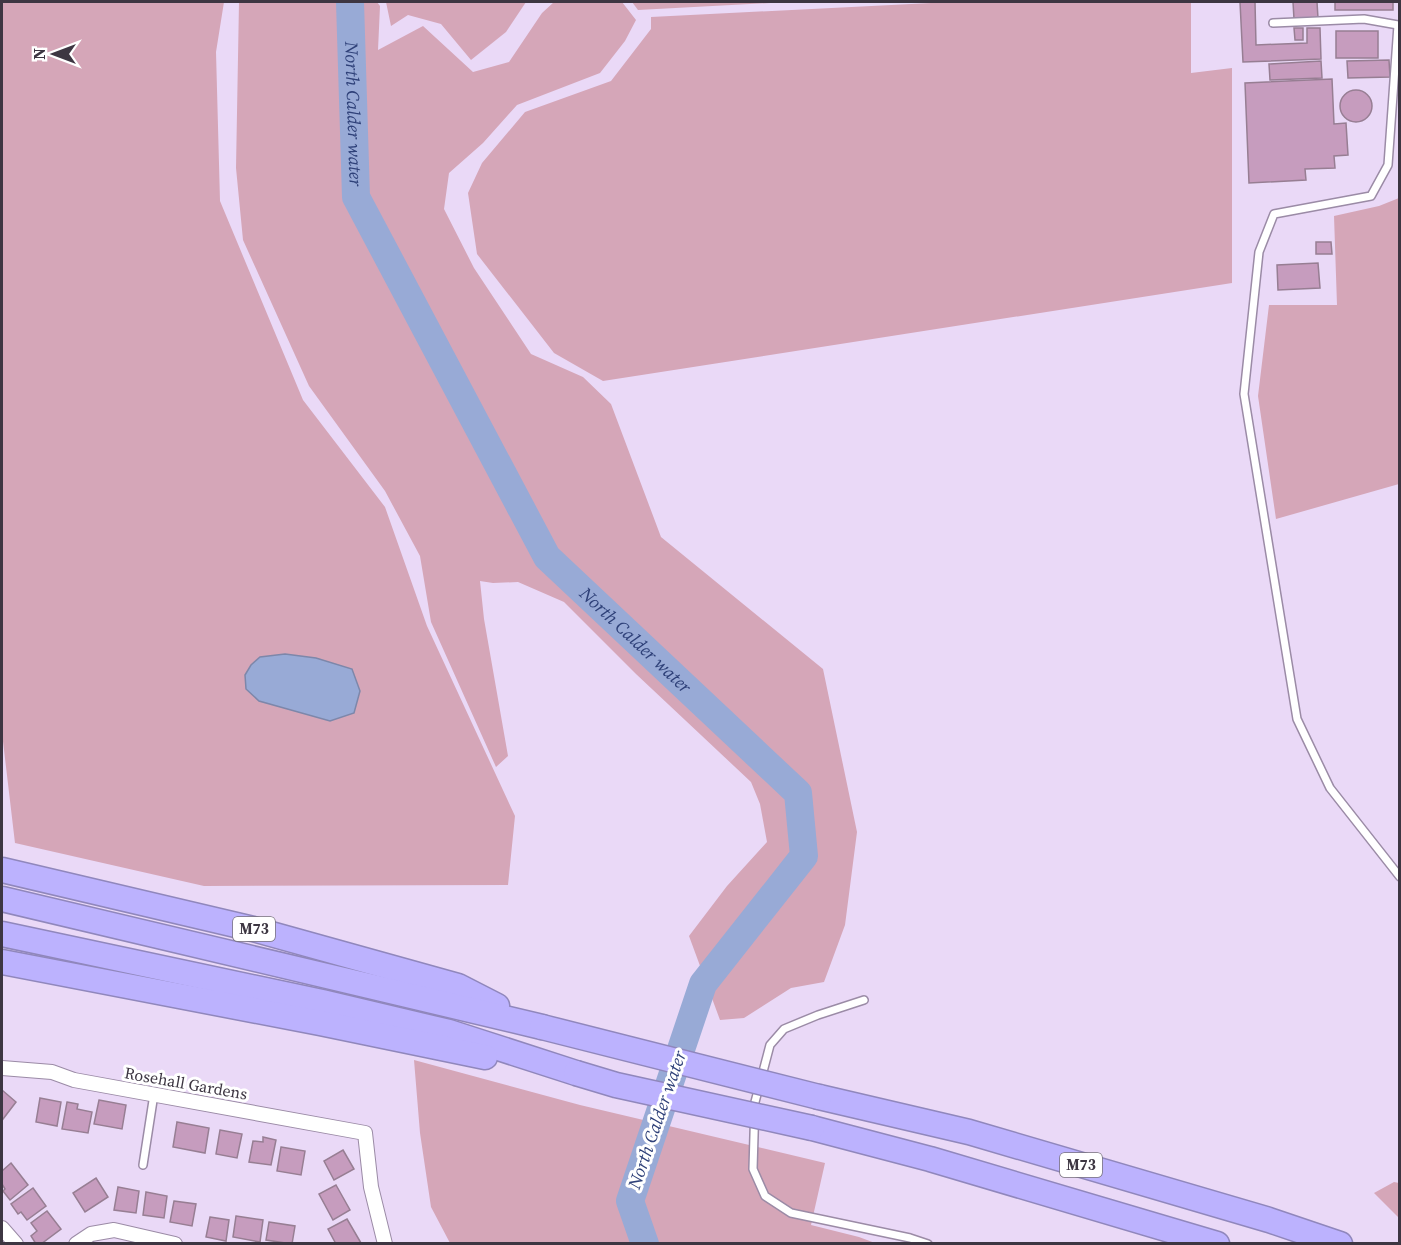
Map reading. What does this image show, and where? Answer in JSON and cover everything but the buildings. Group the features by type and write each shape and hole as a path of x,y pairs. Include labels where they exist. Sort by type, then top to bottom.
{"highway":[{"name":"M73","path":"2,870 253,929 458,986 499,1011 522,1021 819,1097 969,1132 1269,1220 1340,1244"},
{"name":"M73","path":"2,899 499,1011"},
{"path":"2,934 322,1002 449,1032 494,1053"},
{"path":"2,943 133,961"},
{"path":"2,962 494,1053"},
{"name":"M73","path":"494,1053 616,1085 812,1128 941,1162 1217,1244"}],"street":[{"name":"Rosehall Gardens","path":"2,1068 52,1072 74,1080 365,1133 371,1187 385,1244"},
{"path":"2,1228 16,1244"},
{"path":"76,1244 91,1234 114,1230 175,1244"}],"lane":[{"path":"1273,23 1364,20 1398,25 1388,165 1371,196 1274,214 1259,252 1244,394 1297,719 1330,788 1400,877"},
{"path":"864,1000 784,1029 770,1045 755,1102 753,1169 765,1196 791,1214 910,1238 927,1244"},
{"path":"142,1165 154,1094"}],"shaded area":[{"path":"2,2 224,2 216,52 220,201 303,400 385,507 427,626 515,816 508,885 204,886 15,843 2,733"},
{"path":"239,2 377,2 380,6 378,50 423,26 473,72 509,62 542,13 554,2 622,2 636,20 625,41 600,73 517,105 483,143 449,173 444,209 474,268 531,354 583,377 611,404 661,537 823,669 857,832 845,925 824,982 791,988 744,1018 720,1020 689,936 727,886 767,842 760,804 751,782 636,674 564,602 518,582 480,581 484,619 508,756 496,767 431,622 420,556 385,491 309,386 243,240 236,168"},
{"path":"386,2 526,2 506,32 471,60 441,24 408,15 391,26"},
{"path":"632,2 788,2 638,10"},
{"path":"951,2 1191,2 1191,73 1232,68 1232,283 603,381 554,353 477,254 468,193 482,163 525,112 611,81 651,29 651,17"},
{"path":"1399,198 1399,484 1276,519 1258,396 1269,305 1337,305 1334,216 1379,206"},
{"path":"414,1060 580,1105 825,1163 811,1225 875,1243 450,1243 431,1207 420,1133"},
{"path":"1394,1182 1399,1183 1399,1218 1374,1193"}],"water":[{"path":"285,654 316,658 352,669 360,691 354,713 330,721 259,701 246,689 245,675 260,657"}],"waterway":[{"name":"North Calder water","path":"350,2 356,197 547,557 798,793 804,856 703,984 630,1201 645,1244"}]}
